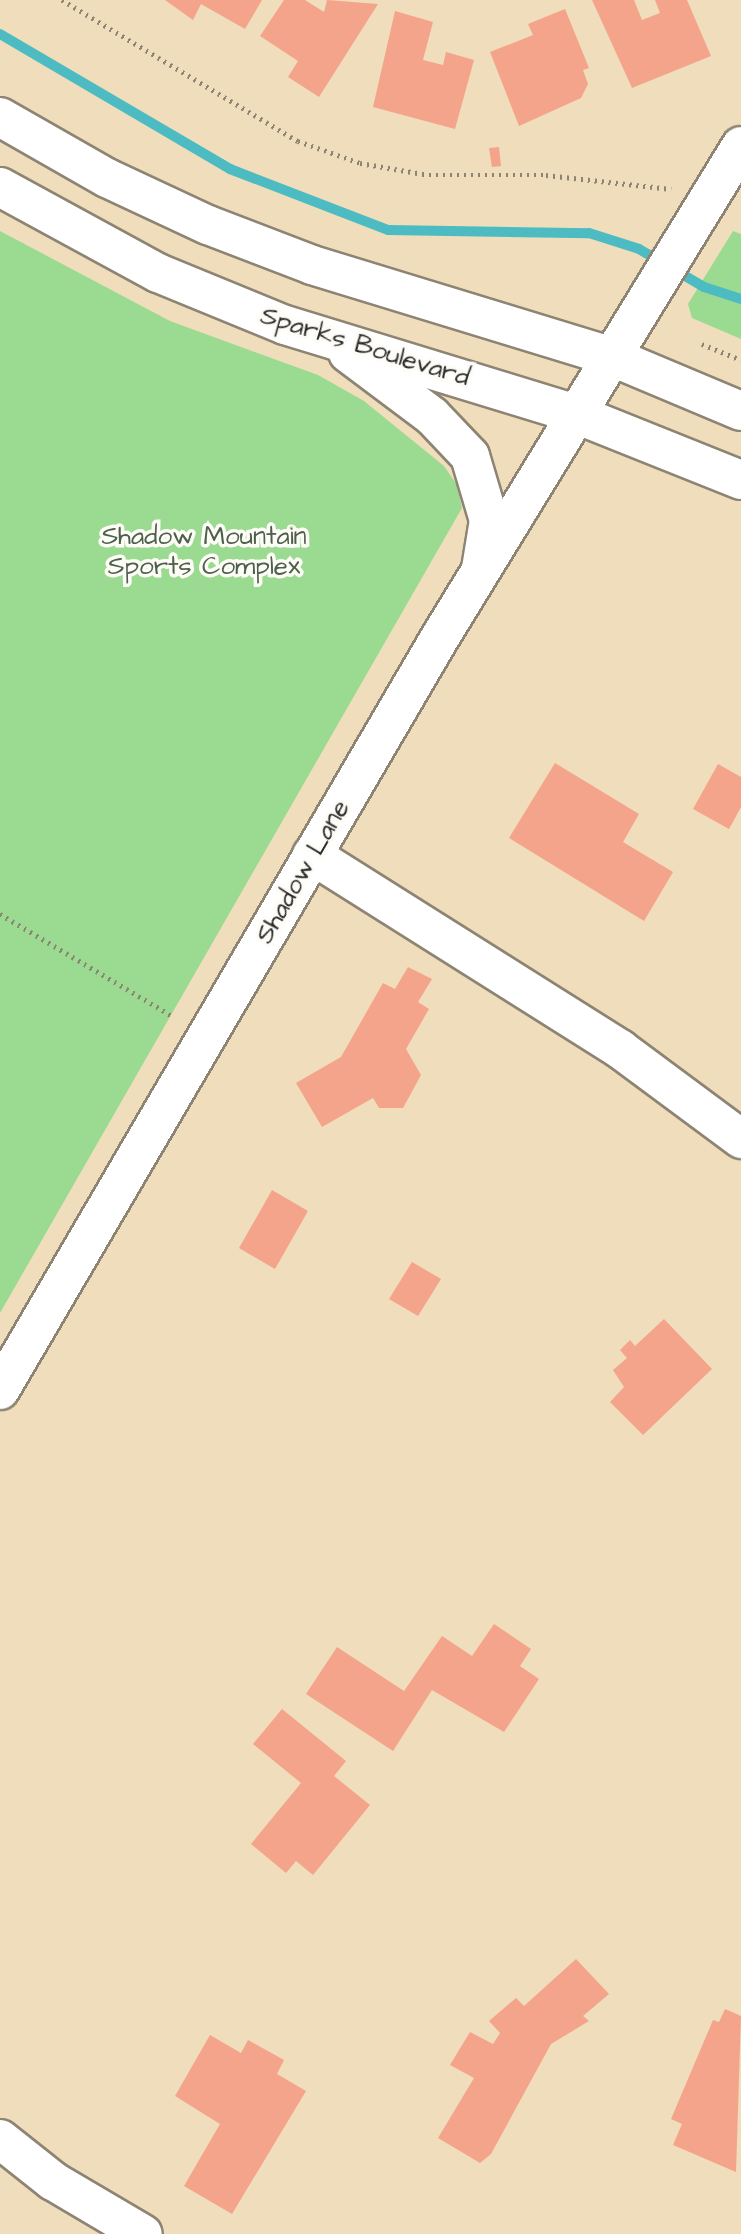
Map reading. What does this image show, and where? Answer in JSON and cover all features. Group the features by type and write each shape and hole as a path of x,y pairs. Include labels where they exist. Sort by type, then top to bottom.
{"street":[{"path":"0,117 107,178 247,240 610,356 741,411"},
{"name":"Shadow Lane","path":"0,1390 481,569 741,146"},
{"name":"Sparks Boulevard","path":"0,187 158,273 323,336 576,414 741,480"},
{"path":"323,336 432,416 470,456 489,520 481,569"},
{"path":"312,855 620,1049 741,1139"},
{"path":"0,2139 53,2180 143,2234"}],"path":[{"path":"62,0 298,141 360,163 429,175 618,179 680,192"},
{"path":"702,344 741,360"},
{"path":"0,914 174,1017"}],"green space":[{"name":"Shadow Mountain Sports Complex","path":"0,231 170,321 318,375 364,401 444,466 457,485 462,508 0,1313"},
{"path":"733,231 741,234 741,339 692,318 688,304"}],"building":[{"path":"165,0 262,0 245,29 201,4 193,20"},
{"path":"284,0 305,0 324,12 327,0 378,4 319,97 288,77 298,61 260,36"},
{"path":"592,0 634,0 642,20 660,13 655,0 687,0 711,56 632,88"},
{"path":"565,9 589,68 583,70 588,84 581,98 519,126 490,52 533,35 528,24"},
{"path":"395,11 433,22 423,60 443,65 446,52 474,60 455,129 373,107"},
{"path":"499,147 501,166 492,167 489,148"},
{"path":"555,763 639,814 623,842 673,872 644,921 509,838"},
{"path":"718,764 741,777 741,807 729,829 693,809"},
{"path":"408,967 432,979 418,1002 429,1009 406,1049 421,1075 403,1108 379,1108 373,1098 322,1127 296,1083 341,1057 383,983 395,989"},
{"path":"272,1190 308,1211 275,1269 239,1248"},
{"path":"412,1262 441,1279 418,1316 389,1299"},
{"path":"664,1319 712,1369 643,1435 610,1402 624,1387 613,1370 627,1358 620,1350 630,1340 635,1346"},
{"path":"494,1624 531,1649 520,1666 539,1679 504,1732 432,1690 393,1751 306,1694 337,1647 404,1691 442,1636 472,1656"},
{"path":"282,1709 346,1761 334,1776 370,1805 313,1875 296,1861 286,1873 251,1844 301,1783 253,1744"},
{"path":"576,1959 609,1994 583,2016 589,2021 551,2044 491,2154 480,2163 438,2138 474,2078 450,2065 470,2032 493,2044 500,2033 489,2021 516,1998 524,2006"},
{"path":"725,2009 741,2016 736,2172 673,2145 682,2124 671,2119 713,2020 719,2022"},
{"path":"210,2035 241,2053 248,2040 284,2060 277,2074 306,2091 232,2214 184,2186 220,2124 175,2096"}],"waterway":[{"path":"0,34 230,169 388,230 589,233 639,249 704,287 741,299"}]}
